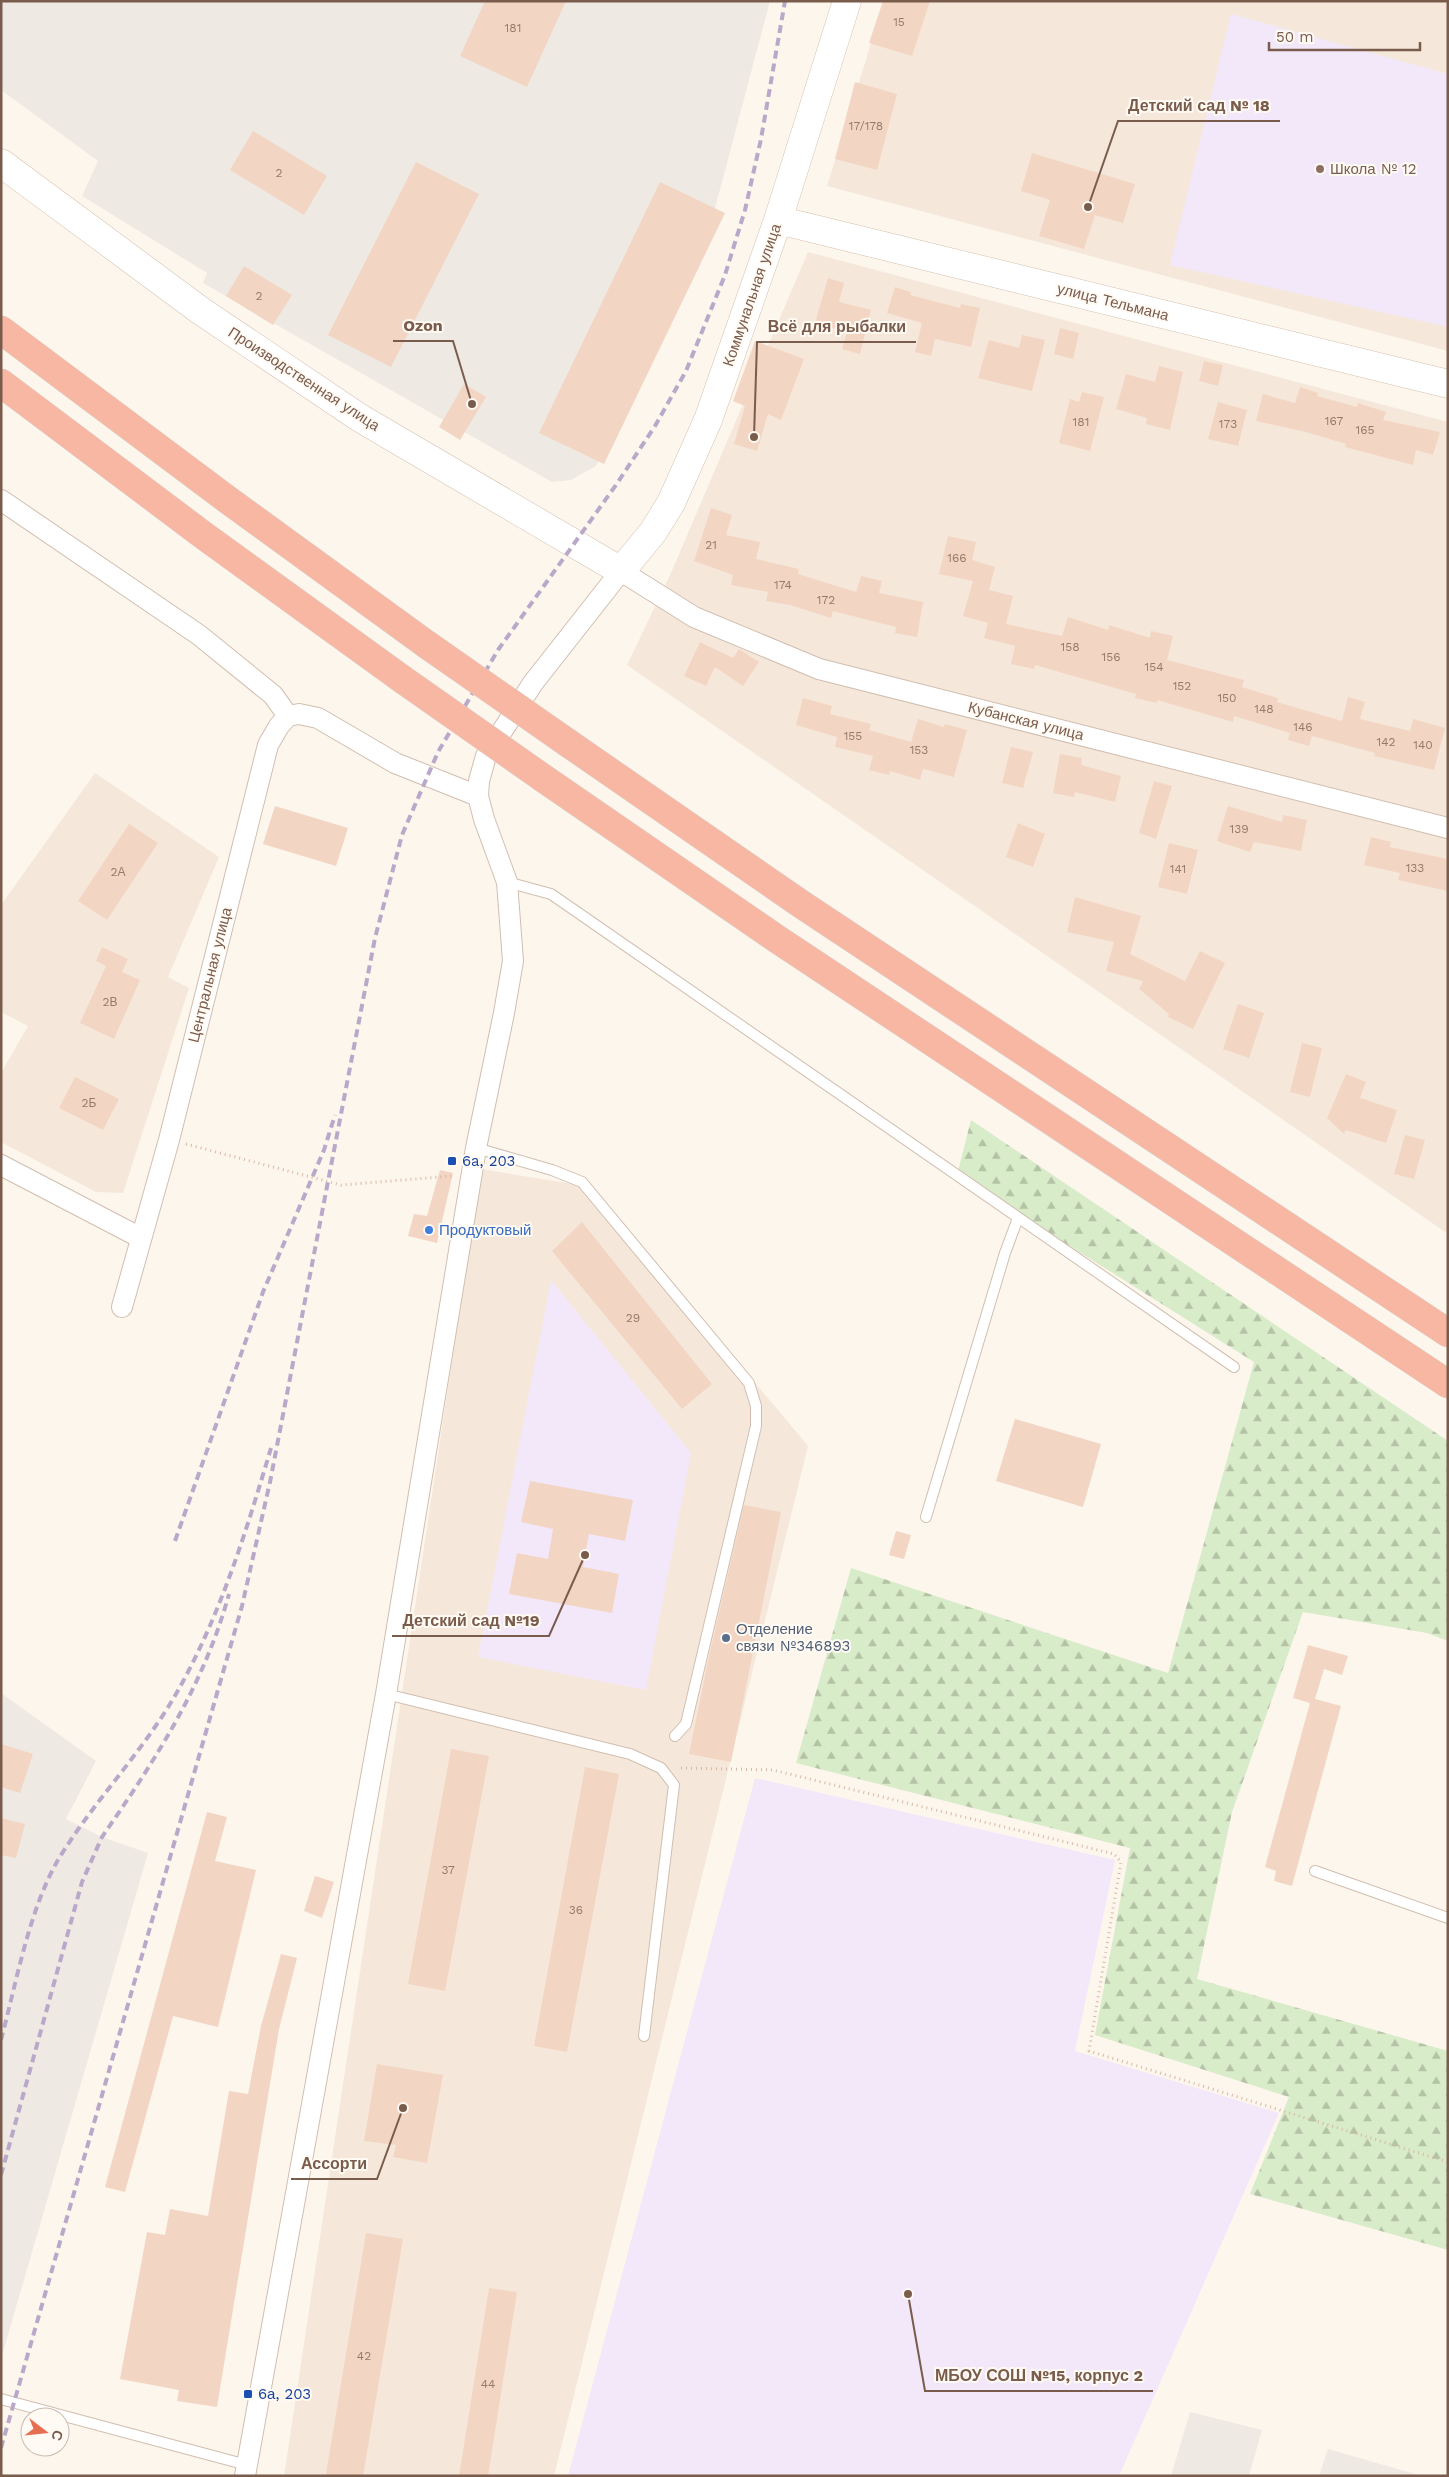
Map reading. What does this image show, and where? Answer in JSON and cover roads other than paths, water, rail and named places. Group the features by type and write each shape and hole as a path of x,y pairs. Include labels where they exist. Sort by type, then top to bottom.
{"highway":[{"path":"1,330 228,500 426,644 568,744 801,904 1448,1333"},
{"path":"1,383 203,534 402,679 543,778 777,939 1448,1384"}],"street":[{"name":"Коммунальная улица","path":"621,572 658,524 671,503 687,470 746,314 778,220 847,1"},
{"name":"Производственная улица","path":"1,163 72,218 201,311 360,418 621,572"},
{"name":"улица Тельмана","path":"778,220 1448,384"},
{"path":"1,500 200,636 273,695 288,716 299,714 318,718 395,762 478,796"},
{"path":"246,2470 386,1694 476,1148 513,961 507,882 484,819 478,796 479,781 486,756 533,683 621,572"},
{"name":"Кубанская улица","path":"621,572 694,617 819,669 1448,828"},
{"name":"Центральная улица","path":"122,1307 169,1140 268,745 288,716"},
{"path":"1,1165 141,1238"}],"lane":[{"path":"507,882 551,894 1234,1367"},
{"path":"476,1148 552,1170 582,1182 749,1383 756,1406 756,1426 686,1724 675,1736"},
{"path":"926,1517 1005,1254 1018,1218"},
{"path":"386,1694 630,1754 661,1768 674,1785 644,2036"},
{"path":"1315,1871 1448,1918"},
{"path":"1,2399 246,2470"}],"railway":[{"path":"1,2448 242,1606 270,1482 375,938 402,835 438,752 498,650 616,485 655,426 686,371 725,275 745,210 761,139 785,1"},
{"path":"175,1541 263,1292 324,1150 335,1115"},
{"path":"1,2040 31,1924 48,1880 58,1860 86,1818 163,1716 192,1665 231,1574 271,1448"},
{"path":"1,2175 82,1882 102,1837 159,1750 192,1690 219,1627 229,1594"}],"place":[{"name":"Школа № 12","path":"1320,169"},
{"name":"Детский сад № 18","path":"1088,207"},
{"name":"Ozon","path":"472,404"},
{"name":"Всё для рыбалки","path":"754,437"},
{"name":"6a, 203","path":"452,1161"},
{"name":"Продуктовый","path":"429,1230"},
{"name":"Детский сад №19","path":"585,1555"},
{"name":"Отделение связи №346893","path":"726,1638"},
{"name":"Ассорти","path":"403,2108"},
{"name":"МБОУ СОШ №15, корпус 2","path":"908,2294"},
{"name":"6а, 203","path":"248,2394"}]}
